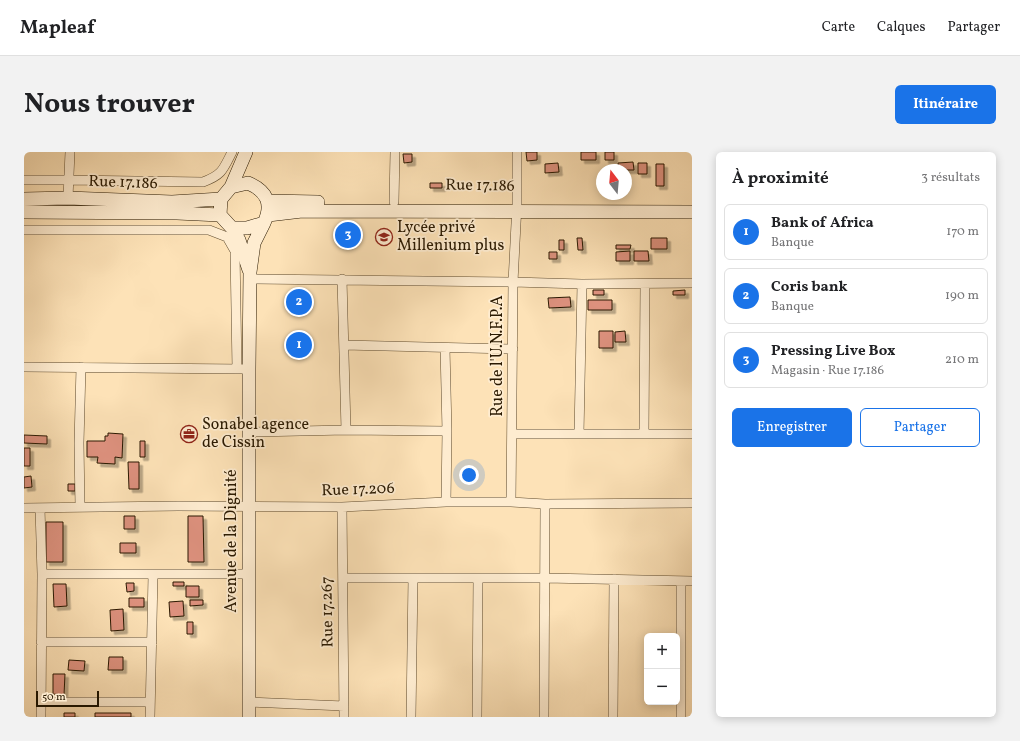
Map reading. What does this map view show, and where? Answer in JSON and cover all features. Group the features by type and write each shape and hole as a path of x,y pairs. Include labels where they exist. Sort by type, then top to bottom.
{"main road":[{"path":"248,152 248,183"},
{"path":"220,215 221,199 231,186 248,152"},
{"path":"231,186 248,183 259,187 268,201 266,219"},
{"name":"Rue 17.186","path":"24,199 68,198 172,202 221,199"},
{"name":"Rue 17.186","path":"268,201 394,202 517,208 692,204"},
{"path":"232,228 247,228 266,219 302,211 517,208 692,212"},
{"path":"24,212 177,213 220,215 232,228 239,240 250,275"},
{"name":"Avenue de la Dignité","path":"249,717 249,432 243,369 250,275 254,243 266,219"}],"street":[{"path":"68,198 70,152"},
{"path":"24,180 202,182 215,177 222,172 232,152"},
{"path":"394,202 395,152"},
{"name":"Rue de l'U.N.F.P.A","path":"511,502 514,282 517,208 516,152"},
{"path":"24,230 209,230 227,237 235,250 243,369 24,367"},
{"path":"250,275 342,279 582,284 692,283"},
{"path":"342,279 346,430"},
{"path":"579,434 582,284"},
{"path":"644,434 645,284"},
{"path":"344,345 513,349"},
{"path":"445,348 447,431 446,502"},
{"path":"80,507 79,443 81,367"},
{"path":"249,432 346,430 447,431"},
{"path":"513,434 692,434"},
{"name":"Rue 17.206","path":"24,508 342,507 446,502 511,502 545,504 692,502"},
{"path":"544,717 545,504"},
{"name":"Rue 17.267","path":"342,507 344,717"},
{"path":"40,508 42,574 41,717"},
{"path":"42,574 250,574"},
{"path":"150,717 153,575"},
{"path":"343,578 692,580"},
{"path":"411,717 413,578"},
{"path":"477,717 478,578"},
{"path":"613,717 614,579"},
{"path":"681,717 682,581"},
{"path":"41,642 152,642"},
{"path":"42,702 150,702"},
{"path":"249,702 344,706"}],"building":[{"path":"526,152 537,152 537,160 527,161"},
{"path":"581,152 596,152 596,160 581,160"},
{"path":"605,152 614,152 614,160 605,160"},
{"path":"403,154 412,154 412,162 404,163"},
{"path":"633,162 634,170 632,170 632,164 618,163"},
{"path":"558,163 559,172 545,173 545,164"},
{"path":"638,163 647,163 647,174 638,174"},
{"path":"656,164 664,164 664,186 656,186"},
{"path":"430,183 442,183 442,188 430,188"},
{"path":"577,238 582,238 583,250 578,250"},
{"path":"651,238 667,238 667,249 651,249"},
{"path":"559,240 564,240 564,250 559,250"},
{"path":"616,245 631,245 630,249 616,249"},
{"path":"630,251 630,261 616,261 616,252"},
{"path":"634,251 648,251 649,261 634,261"},
{"path":"549,252 557,252 557,259 549,259"},
{"path":"593,290 604,290 604,295 593,295"},
{"path":"685,290 685,295 673,295 673,291"},
{"path":"570,297 571,307 549,308 548,298"},
{"path":"588,300 612,300 612,310 588,310"},
{"path":"599,331 613,331 613,348 599,348"},
{"path":"625,331 626,342 615,342 615,332"},
{"path":"108,433 123,434 122,458 115,457 115,464 97,463 98,457 87,457 87,441 105,441 105,436 108,436"},
{"path":"24,435 47,436 47,444 24,443"},
{"path":"140,441 145,441 145,457 140,457"},
{"path":"24,448 30,448 30,466 24,466"},
{"path":"128,462 139,462 139,489 129,489"},
{"path":"31,476 32,487 24,488 24,477"},
{"path":"68,484 75,484 75,491 68,491"},
{"path":"124,516 135,516 135,529 124,529"},
{"path":"188,516 203,516 204,562 188,562"},
{"path":"46,522 63,522 63,562 46,562"},
{"path":"120,543 136,543 136,553 120,553"},
{"path":"173,582 184,582 184,586 173,586"},
{"path":"126,583 134,583 134,591 127,592"},
{"path":"53,584 66,584 67,606 54,607"},
{"path":"186,586 199,586 199,597 186,597"},
{"path":"129,598 144,598 144,607 129,607"},
{"path":"190,600 203,600 203,605 190,606"},
{"path":"183,601 184,616 170,617 169,602"},
{"path":"123,609 124,630 111,631 110,610"},
{"path":"187,622 193,622 193,634 187,634"},
{"path":"109,657 123,657 123,670 108,670"},
{"path":"69,660 85,661 84,671 68,670"},
{"path":"53,674 65,674 64,695 53,694"},
{"path":"64,713 75,713 75,717 64,717"},
{"path":"95,713 131,713 131,717 95,717"}],"place":[{"name":"Pressing Live Box","path":"348,235"},
{"name":"Lycée privé Millenium plus","path":"384,237"},
{"name":"Coris bank","path":"299,302"},
{"name":"Bank of Africa","path":"299,345"},
{"name":"Sonabel agence de Cissin","path":"189,434"}]}
